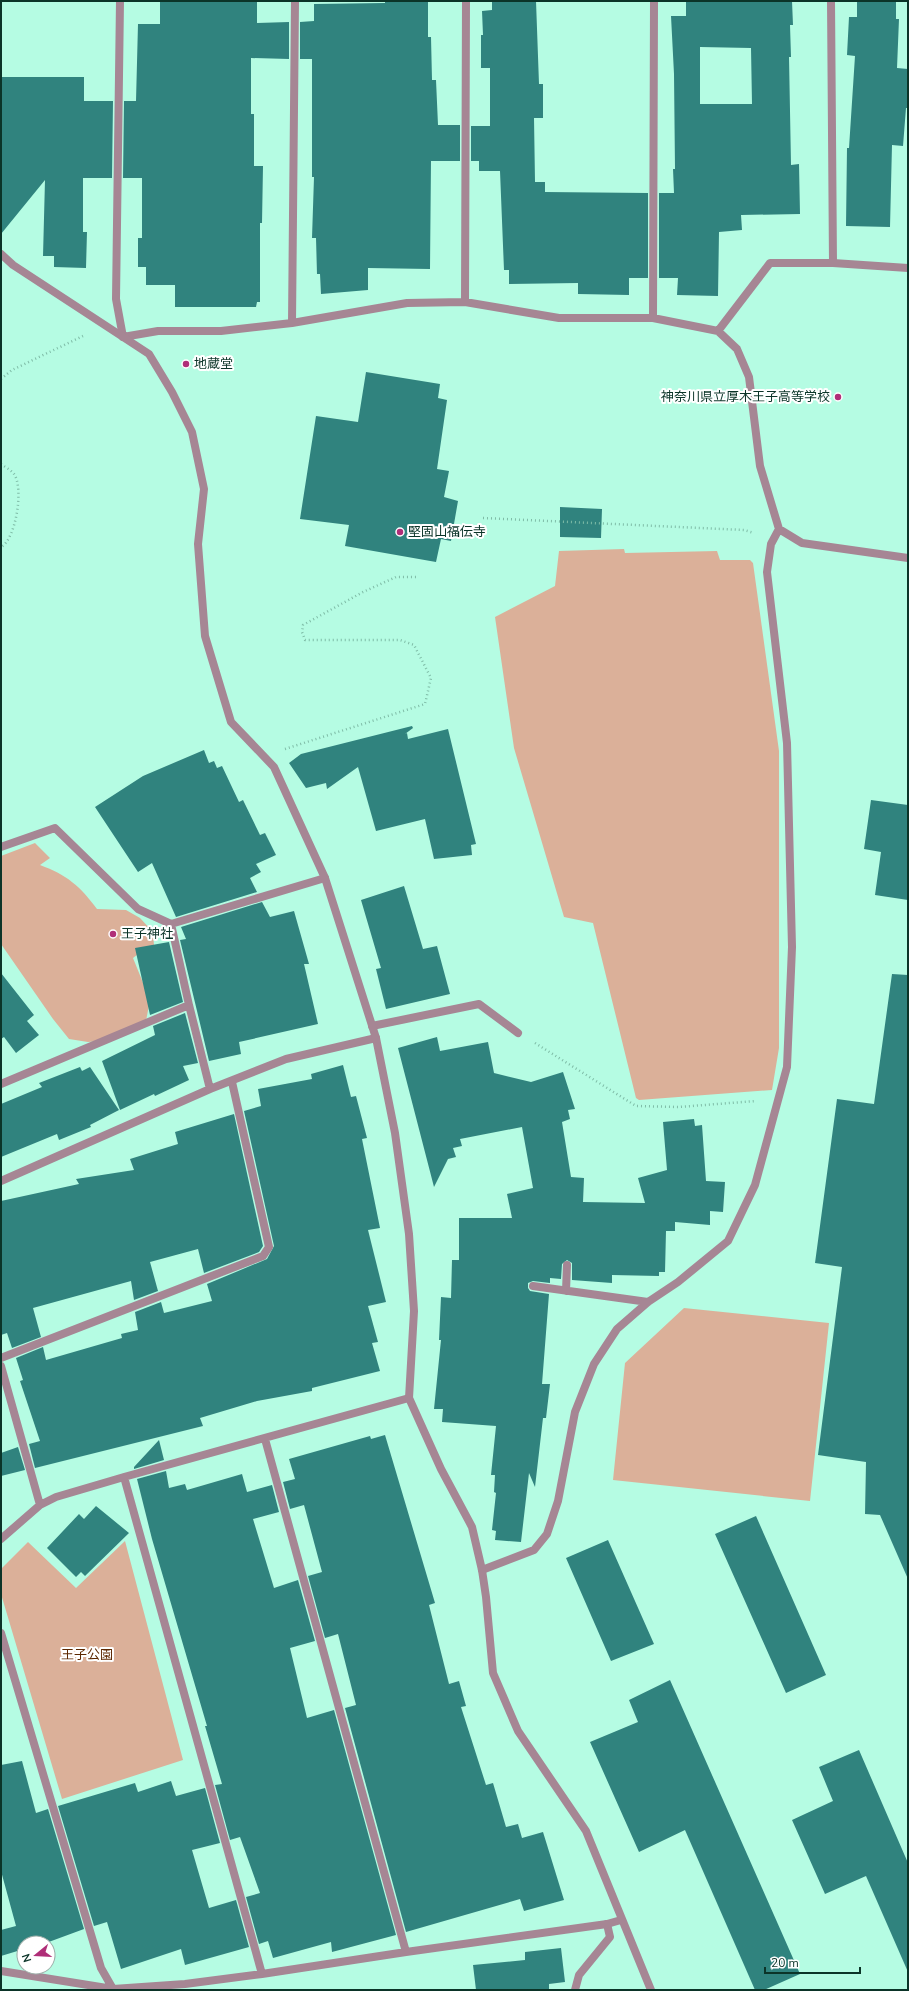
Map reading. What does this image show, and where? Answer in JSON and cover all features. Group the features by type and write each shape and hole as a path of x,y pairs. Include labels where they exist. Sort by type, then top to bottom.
{"street":[{"path":"120,1 116,299 123,337"},
{"path":"292,323 295,1"},
{"path":"465,302 466,1"},
{"path":"653,318 654,1"},
{"path":"831,1 834,262"},
{"path":"1,254 13,264 149,354 172,392 192,432 204,488 198,544 205,636 231,722 274,767 325,878 376,1038 395,1133 409,1234 414,1311 409,1398 441,1469 472,1527 482,1570 493,1674 518,1731 586,1831 621,1920 651,1990"},
{"path":"718,331 770,263 834,262 908,268"},
{"path":"123,337 158,331 221,331 292,323 407,303 465,302 559,318 653,318 718,331 737,349 749,377 760,466 779,529 802,543 908,558"},
{"path":"482,1570 534,1550 547,1534 558,1501 575,1412 594,1364 617,1330 648,1302 678,1282 728,1242 754,1184 787,1067 792,947 787,742 767,572 771,544 779,529"},
{"path":"1,847 55,828 138,909 171,924 325,878"},
{"path":"171,924 210,1089"},
{"path":"372,1026 479,1004 518,1033"},
{"path":"1,1084 189,1005"},
{"path":"1,1181 210,1089 232,1082 286,1060 376,1038"},
{"path":"1,1358 263,1256 269,1247 232,1082"},
{"path":"566,1291 567,1265"},
{"path":"533,1286 648,1302"},
{"path":"1,1366 40,1505"},
{"path":"1,1539 40,1505 56,1498 124,1477 409,1398"},
{"path":"264,1439 406,1952"},
{"path":"124,1477 262,1974"},
{"path":"1,1633 101,1968 113,1989"},
{"path":"1,1971 113,1989 185,1984 607,1924 621,1920"},
{"path":"575,1990 579,1975 610,1937 607,1924"}],"path":[{"path":"1,379 12,370 105,325"},
{"path":"1,464 14,474 20,490 15,522 5,546 1,548"},
{"path":"483,518 744,530 774,539"},
{"path":"264,756 425,704 431,678 414,645 400,640 305,640 302,632 303,625 363,592 396,577 417,577"},
{"path":"518,1033 636,1106 679,1107 778,1099"}],"green space":[{"path":"624,549 625,553 717,551 720,560 750,560 753,563 779,751 779,1048 772,1090 639,1100 636,1098 593,923 564,917 514,748 495,617 555,586 559,551"},
{"path":"35,843 50,858 40,865 58,873 72,882 85,894 97,909 126,910 140,918 153,932 154,946 142,951 133,958 150,1000 146,1021 110,1040 88,1042 69,1039 53,1019 1,944 1,856"},
{"path":"684,1308 829,1323 810,1501 613,1480 625,1363"},
{"name":"王子公園","path":"125,1541 183,1760 62,1799 1,1594 1,1569 28,1542 76,1588"}],"building":[{"path":"160,1 257,1 257,23 289,22 289,59 251,58 251,114 254,114 254,166 263,166 262,223 260,223 260,302 257,302 256,307 175,307 175,285 146,285 146,267 138,267 138,238 142,238 142,178 123,178 124,101 136,101 138,24 160,24"},
{"path":"385,1 428,1 428,37 431,37 432,80 436,80 438,125 460,125 460,161 431,161 430,269 368,268 368,290 321,294 320,274 317,274 316,238 312,238 314,177 312,177 312,59 300,59 300,22 314,21 314,4 385,3"},
{"path":"492,1 536,1 539,84 543,84 543,118 534,118 535,182 545,182 545,192 648,193 648,278 629,278 629,295 578,294 578,283 509,284 509,270 504,270 500,171 479,171 479,161 471,161 471,126 490,126 490,68 481,68 481,35 483,35 482,11 492,10"},
{"path":"686,1 792,1 793,25 790,25 791,57 789,57 791,165 799,164 800,214 741,215 742,230 719,232 718,296 677,295 678,278 659,278 659,193 674,193 674,74 671,16 686,16","holes":["700,47 751,48 752,104 700,104"]},
{"path":"857,1 896,1 896,19 899,19 897,68 908,69 908,108 906,108 903,146 892,145 890,227 846,226 847,148 849,148 855,56 847,55 849,17 857,17"},
{"path":"1,77 84,77 84,101 113,101 112,178 83,178 83,232 87,232 86,268 54,267 54,256 43,256 45,180 1,234"},
{"path":"366,372 440,384 438,398 447,400 437,469 449,471 444,497 458,501 451,541 441,539 436,562 345,546 349,525 300,519 316,416 358,422"},
{"path":"560,507 602,509 601,538 560,537"},
{"path":"412,726 413,728 405,734 407,733 408,739 448,729 476,844 471,845 472,855 434,859 425,819 376,831 358,767 327,789 326,783 306,788 289,763 301,754"},
{"path":"204,750 209,763 214,761 217,768 222,766 239,802 243,800 260,835 265,833 276,855 256,864 261,872 250,878 257,892 176,917 152,863 138,872 95,807 143,776"},
{"path":"871,800 908,805 908,900 875,895 881,852 864,849"},
{"path":"404,886 423,949 437,946 450,994 386,1009 376,969 381,968 361,900"},
{"path":"262,902 270,917 294,911 309,964 304,964 318,1024 239,1042 241,1054 209,1061 180,940 186,939 181,927"},
{"path":"169,942 183,1002 150,1015 135,948"},
{"path":"1,973 34,1015 27,1021 39,1035 16,1053 4,1037 1,1039"},
{"path":"892,974 908,975 908,1579 880,1515 865,1514 866,1462 818,1455 842,1267 815,1263 837,1099 874,1104"},
{"path":"185,1013 198,1063 183,1066 189,1080 120,1110 102,1061 155,1035 153,1026"},
{"path":"437,1037 440,1051 488,1042 494,1073 531,1082 563,1072 575,1109 568,1110 570,1119 562,1122 571,1177 584,1178 583,1202 645,1203 638,1178 667,1170 663,1122 694,1119 695,1126 702,1125 706,1181 725,1182 723,1212 710,1211 710,1225 675,1222 675,1231 666,1231 665,1272 659,1272 659,1276 612,1275 612,1283 572,1280 572,1263 567,1260 562,1264 561,1279 550,1278 550,1283 533,1281 528,1283 528,1288 530,1291 549,1294 542,1384 550,1384 546,1418 543,1418 535,1487 529,1473 521,1542 495,1540 496,1531 492,1530 496,1493 494,1492 495,1475 491,1475 496,1426 442,1422 443,1409 434,1409 441,1340 439,1340 441,1297 451,1298 452,1260 459,1260 459,1218 512,1218 507,1194 533,1188 522,1127 460,1139 462,1146 453,1148 456,1157 448,1159 434,1187 398,1048"},
{"path":"343,1065 351,1097 356,1096 367,1138 362,1139 380,1228 368,1230 386,1302 368,1306 378,1342 372,1343 380,1371 312,1388 312,1391 257,1401 200,1418 203,1426 35,1468 29,1444 40,1441 20,1381 23,1380 16,1358 43,1347 46,1360 122,1338 121,1334 138,1330 135,1312 161,1302 164,1313 212,1301 207,1284 267,1259 274,1246 244,1111 261,1106 258,1089 312,1079 311,1074"},
{"path":"80,1067 82,1071 90,1067 119,1110 90,1125 91,1127 59,1140 57,1134 1,1157 1,1104 42,1087 39,1083"},
{"path":"234,1114 263,1246 259,1252 204,1273 198,1249 150,1262 158,1291 134,1300 131,1281 33,1308 41,1337 12,1348 7,1333 1,1335 1,1201 79,1184 76,1179 134,1170 130,1159 178,1144 175,1132"},
{"path":"385,1435 435,1603 429,1605 449,1684 459,1681 466,1706 461,1707 486,1785 493,1783 506,1827 518,1824 522,1838 543,1832 564,1900 524,1911 520,1899 406,1932 345,1708 356,1705 338,1634 325,1638 308,1576 322,1572 304,1505 290,1509 283,1482 295,1479 289,1459 370,1436 371,1439"},
{"path":"159,1440 164,1460 134,1469 134,1467"},
{"path":"18,1447 25,1470 1,1476 1,1453"},
{"path":"166,1471 169,1488 185,1484 187,1490 242,1474 247,1492 272,1485 279,1512 253,1519 274,1588 298,1580 315,1641 290,1648 307,1718 334,1710 396,1935 332,1952 331,1942 273,1958 268,1941 259,1944 246,1897 260,1893 240,1837 230,1840 215,1785 222,1784 205,1726 207,1726 152,1539 137,1479"},
{"path":"96,1506 129,1533 85,1576 81,1572 76,1577 47,1548 79,1514 84,1519"},
{"path":"756,1516 826,1675 786,1693 715,1534"},
{"path":"608,1540 654,1644 611,1661 566,1558"},
{"path":"670,1680 800,1974 764,1990 755,1990 685,1830 639,1852 590,1742 638,1722 629,1700"},
{"path":"859,1750 908,1863 908,1972 866,1876 825,1894 792,1820 833,1801 819,1767"},
{"path":"22,1761 36,1813 48,1809 84,1929 56,1939 56,1935 16,1935 16,1951 1,1956 1,1930 16,1926 1,1871 1,1765"},
{"path":"171,1781 176,1796 205,1788 220,1843 192,1850 209,1908 236,1900 249,1947 185,1965 181,1949 121,1969 107,1922 94,1926 58,1806 135,1783 138,1792"},
{"path":"561,1948 565,1982 549,1984 549,1990 476,1990 473,1965 525,1960 525,1952"}],"place":[{"name":"地蔵堂","path":"186,364"},
{"name":"神奈川県立厚木王子高等学校","path":"838,397"},
{"name":"堅固山福伝寺","path":"400,532"},
{"name":"王子神社","path":"113,934"}]}
